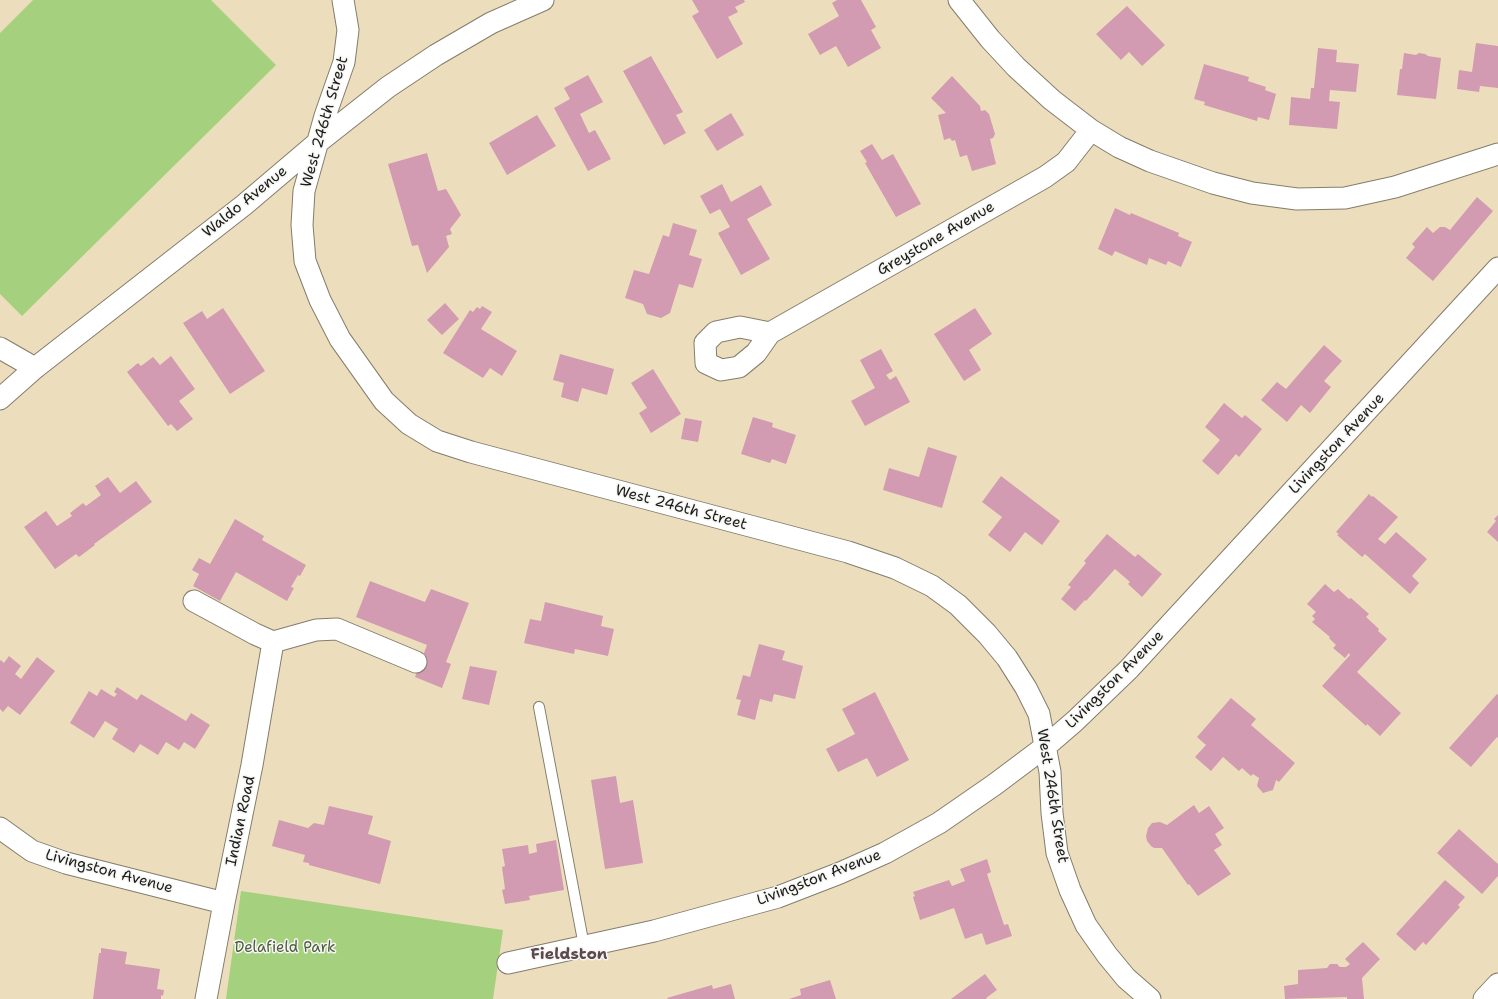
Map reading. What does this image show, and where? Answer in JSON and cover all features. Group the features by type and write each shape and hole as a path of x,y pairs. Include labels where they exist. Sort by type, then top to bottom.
{"street":[{"name":"West 246th Street","path":"343,0 348,30 344,62 317,143 304,190 302,225 304,260 320,300 340,339 384,402 409,424 438,441 471,452 848,552 895,568 932,586 958,605 983,629 1007,658 1040,714 1050,775 1052,813 1057,853 1070,890 1086,925 1107,955 1126,978 1150,999"},
{"name":"Waldo Avenue","path":"0,399 35,368 244,205 317,143 388,87 436,55 491,23 543,0"},
{"path":"959,0 990,39 1016,67 1052,100 1091,130 1119,148 1180,172 1213,183 1252,192 1297,199 1346,198 1395,187 1498,154"},
{"name":"Greystone Avenue","path":"770,333 1045,177 1066,162 1091,130"},
{"name":"Livingston Avenue","path":"508,962 654,931 778,897 840,873 885,853 939,823 994,785 1046,746 1086,712 1129,669 1498,268"},
{"path":"0,348 35,368"},
{"path":"194,601 254,634 273,642 316,630 337,629 416,662"},
{"name":"Indian Road","path":"206,999 252,765 273,642"},
{"name":"Livingston Avenue","path":"0,828 32,851 66,863 224,903"},
{"path":"1484,999 1498,984"}],"lane":[{"path":"539,707 584,946"}],"green space":[{"path":"33,0 211,0 276,65 22,316 0,294 0,33"},
{"name":"Delafield Park","path":"241,891 503,930 493,999 226,999"}],"building":[{"path":"692,0 744,0 745,2 735,7 738,12 728,17 743,44 717,59 692,16 699,12"},
{"path":"837,0 861,0 876,27 871,30 881,48 848,67 836,46 820,55 808,34 839,16 832,3"},
{"path":"1127,6 1165,45 1142,66 1129,52 1121,60 1096,34"},
{"path":"1476,43 1498,46 1498,88 1480,86 1479,92 1457,89 1459,70 1472,72"},
{"path":"1318,48 1337,50 1336,62 1359,64 1356,92 1330,90 1329,101 1340,102 1337,129 1289,125 1291,97 1310,99 1311,88 1314,88"},
{"path":"1404,53 1416,55 1419,53 1441,58 1436,99 1397,95 1400,69 1402,69"},
{"path":"651,56 683,112 676,115 686,133 664,145 623,71"},
{"path":"1204,64 1249,77 1248,81 1266,87 1265,90 1276,94 1269,120 1258,117 1257,121 1204,105 1205,102 1194,99"},
{"path":"588,75 603,102 580,114 589,133 595,130 611,159 588,171 554,108 570,99 564,88"},
{"path":"952,76 980,106 981,111 985,110 989,114 995,134 993,138 990,139 996,164 972,171 967,155 960,157 955,140 952,141 950,138 944,140 938,115 946,113 931,98"},
{"path":"731,113 744,135 717,151 704,130"},
{"path":"537,115 556,146 507,175 489,143"},
{"path":"872,144 882,160 893,154 921,204 896,217 865,163 867,162 860,151"},
{"path":"427,153 438,191 446,189 461,215 450,229 452,234 446,236 449,247 427,273 418,245 412,246 388,164"},
{"path":"722,184 731,202 761,185 772,205 747,219 770,259 741,275 718,233 730,227 720,209 710,214 700,196"},
{"path":"1477,197 1493,211 1433,281 1406,258 1415,247 1412,244 1427,227 1433,233 1440,227 1445,227 1450,230"},
{"path":"1115,208 1179,233 1178,236 1192,242 1181,267 1168,261 1166,265 1149,258 1147,265 1115,251 1112,256 1098,249"},
{"path":"673,223 697,230 689,255 702,259 693,288 679,284 670,313 661,318 647,314 643,304 625,298 634,270 649,274 663,235 669,237"},
{"path":"445,303 459,319 442,335 427,320"},
{"path":"482,306 492,312 481,329 517,351 502,376 490,368 483,378 443,353 470,310 473,312 477,307 480,309"},
{"path":"223,308 265,371 230,394 183,323 202,311 207,319"},
{"path":"975,308 992,334 969,350 981,370 964,381 934,334"},
{"path":"1324,345 1342,361 1324,381 1331,387 1310,413 1301,405 1287,422 1261,400 1277,382 1286,389"},
{"path":"881,349 893,371 886,375 890,380 896,376 910,402 865,426 851,401 875,388 860,360"},
{"path":"560,354 614,369 607,395 582,388 578,402 561,397 564,383 553,380"},
{"path":"171,356 195,389 179,401 193,419 177,431 171,424 168,426 127,372 138,363 141,366 153,357 160,365"},
{"path":"653,369 681,414 651,433 639,413 647,408 631,383"},
{"path":"1224,403 1242,418 1245,415 1262,429 1239,457 1236,454 1218,475 1202,461 1220,440 1205,427"},
{"path":"753,417 773,423 772,427 796,435 786,464 772,459 770,463 741,454"},
{"path":"685,418 702,421 698,442 681,439"},
{"path":"928,447 957,456 942,508 883,490 889,468 919,477"},
{"path":"1001,476 1060,521 1042,545 1025,532 1010,552 988,535 1002,517 982,502"},
{"path":"108,477 120,493 136,481 152,502 94,544 95,545 79,557 76,554 55,569 24,527 46,511 57,526 72,516 70,513 83,503 86,506 101,495 95,486"},
{"path":"1369,494 1398,517 1378,539 1385,544 1396,532 1427,559 1412,576 1419,583 1410,594 1365,554 1362,557 1337,535 1339,534 1336,532"},
{"path":"1498,515 1498,542 1487,532 1496,521 1494,519"},
{"path":"235,519 264,536 262,540 306,565 300,576 298,575 291,587 294,588 287,601 236,572 220,601 193,586 199,574 192,570 199,558 210,564"},
{"path":"1107,534 1135,557 1138,554 1162,574 1142,597 1128,584 1130,582 1115,569 1075,611 1061,599 1071,587 1068,585 1086,563 1084,561"},
{"path":"370,581 425,602 431,589 469,603 446,662 451,664 442,688 415,677 427,645 356,617"},
{"path":"1325,584 1334,592 1338,589 1349,599 1351,598 1369,614 1366,617 1387,639 1357,672 1401,713 1380,736 1367,724 1366,726 1322,686 1350,655 1349,653 1345,658 1333,648 1336,645 1329,638 1330,637 1312,622 1315,619 1312,616 1316,612 1307,604"},
{"path":"545,602 603,616 601,626 614,629 608,656 575,649 574,654 524,643 530,619 541,621"},
{"path":"759,644 785,651 782,660 803,666 795,699 774,694 772,702 760,699 755,720 737,715 741,700 736,699 743,675 750,677"},
{"path":"9,656 21,666 15,674 21,679 37,657 55,671 20,715 8,706 3,712 0,709 0,661 1,660 4,663"},
{"path":"470,666 497,671 489,705 462,699"},
{"path":"117,687 137,700 141,694 186,721 191,713 210,725 195,749 184,742 179,750 166,742 158,755 140,744 134,753 112,739 118,729 105,721 94,738 70,723 89,691 97,696 101,689 114,697 117,694 114,692"},
{"path":"875,692 909,760 877,777 867,758 838,772 826,749 855,734 842,709"},
{"path":"1497,694 1498,738 1497,737 1471,767 1449,748"},
{"path":"1231,698 1256,719 1251,725 1295,763 1279,782 1276,780 1273,790 1263,793 1257,786 1259,778 1253,774 1251,776 1242,768 1239,771 1223,757 1211,771 1195,757 1206,745 1197,737"},
{"path":"616,776 620,803 633,800 643,863 605,869 591,780"},
{"path":"1194,805 1199,813 1209,806 1224,828 1215,834 1222,845 1214,850 1231,874 1198,896 1189,884 1188,885 1162,848 1154,848 1151,846 1147,841 1146,836 1148,828 1152,823 1160,822 1167,825"},
{"path":"329,806 373,816 368,834 391,841 380,884 309,865 309,863 303,862 305,855 272,846 279,820 308,828 314,823 324,825"},
{"path":"1459,829 1498,864 1498,876 1482,894 1437,853"},
{"path":"556,840 564,890 529,896 530,900 505,904 502,890 505,889 502,867 505,866 502,849 528,845 529,854 537,852 536,844"},
{"path":"987,859 991,872 987,874 1004,925 1008,924 1012,936 986,945 982,933 965,939 954,908 920,920 913,897 915,896 913,892 949,880 952,886 965,881 960,869"},
{"path":"1445,880 1465,897 1458,905 1460,907 1426,945 1423,942 1415,951 1396,934"},
{"path":"1363,942 1380,959 1362,978 1364,999 1347,999 1347,997 1285,999 1284,986 1298,984 1298,970 1327,968 1330,964 1337,964 1340,967 1346,967 1350,964 1345,959"},
{"path":"101,948 127,952 125,964 160,969 157,989 164,990 163,996 161,995 161,999 93,999 99,953 101,953"},
{"path":"985,974 997,990 986,998 987,999 951,999"},
{"path":"830,980 836,999 789,999 801,995 800,989"},
{"path":"731,984 735,999 667,998 712,985 713,989"}],"district":[{"name":"Fieldston","path":"569,955"}]}
